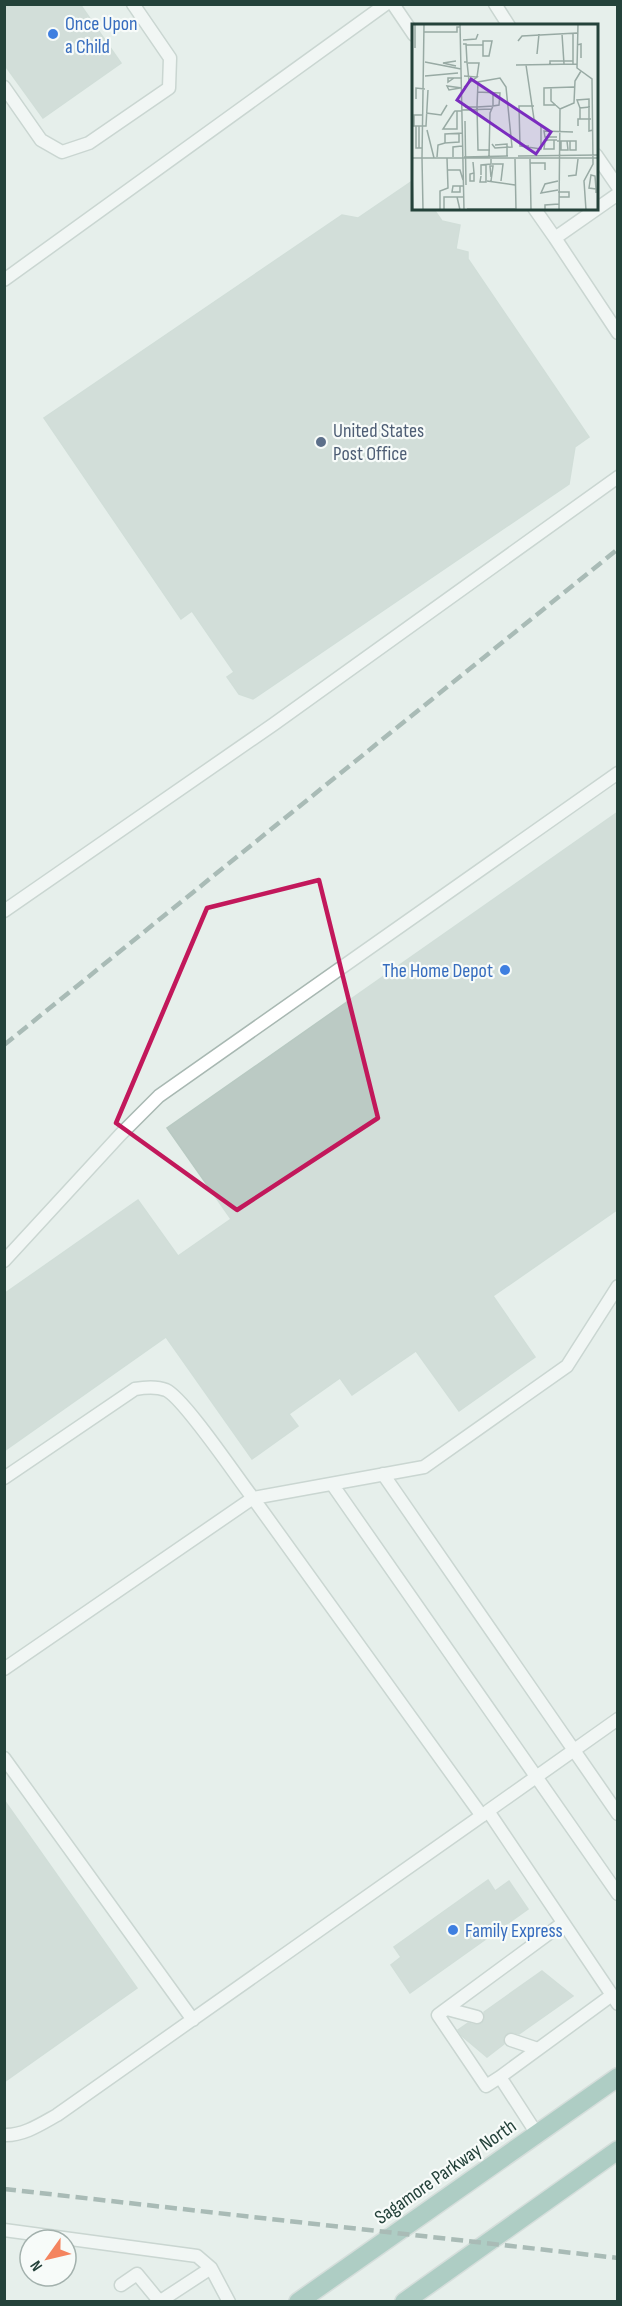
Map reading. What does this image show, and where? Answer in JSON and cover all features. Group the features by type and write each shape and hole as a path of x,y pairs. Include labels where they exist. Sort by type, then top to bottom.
{"main road":[{"name":"Sagamore Parkway North","path":"298,2301 618,2077"},
{"path":"404,2301 618,2150"}],"lane":[{"path":"4,87 41,140 62,152 89,144 169,88 170,58 133,4"},
{"path":"4,280 386,4"},
{"path":"393,4 412,32"},
{"path":"495,4 508,24"},
{"path":"598,157 618,187"},
{"path":"598,209 618,195"},
{"path":"535,210 618,333"},
{"path":"555,238 596,210"},
{"path":"4,911 227,756 618,477"},
{"path":"4,1261 159,1096 618,773"},
{"path":"4,1669 253,1498 424,1467 567,1366 618,1286"},
{"path":"4,1478 135,1389 150,1386 168,1391 184,1407 485,1814 563,1923 615,1999 486,2086 438,2015 563,1923"},
{"path":"383,1474 618,1814"},
{"path":"332,1484 618,1894"},
{"path":"4,2135 11,2136 34,2128 57,2115 618,1719"},
{"path":"4,1758 193,2019"},
{"path":"447,2008 477,2017"},
{"path":"511,2040 538,2049"},
{"path":"500,2077 537,2134"},
{"path":"4,2230 197,2256 211,2268 229,2301"},
{"path":"121,2285 137,2274 160,2301 211,2268"}],"highlighted area":[{"path":"319,880 378,1118 237,1210 116,1123 207,908"}],"building":[{"name":"Once Upon a Child","path":"4,4 80,4 121,63 43,118 4,64"},
{"name":"United States Post Office","path":"412,181 412,210 434,210 442,221 460,225 456,249 468,252 468,259 589,437 575,447 569,484 253,699 239,694 227,677 234,672 192,611 181,619 44,418 342,215 358,218"},
{"name":"The Home Depot","path":"618,812 618,1209 493,1296 535,1357 459,1411 416,1351 352,1395 340,1378 289,1414 298,1426 252,1459 166,1337 4,1451 4,1294 138,1200 178,1256 231,1219 167,1128"},
{"path":"4,1800 137,1988 4,2082"},
{"path":"488,1880 495,1891 509,1881 528,1909 410,1993 391,1965 401,1957 394,1947"},
{"path":"542,1971 573,1996 519,2034 510,2032 506,2034 503,2038 504,2044 487,2057 462,2036 458,2030 468,2023 475,2025 482,2023 485,2019 484,2012"}],"railway":[{"path":"4,1045 618,549"},
{"path":"4,2189 618,2258"}],"place":[{"name":"Once Upon a Child","path":"53,34"},
{"name":"United States Post Office","path":"321,442"},
{"name":"The Home Depot","path":"505,970"},
{"name":"Family Express","path":"453,1930"}]}
